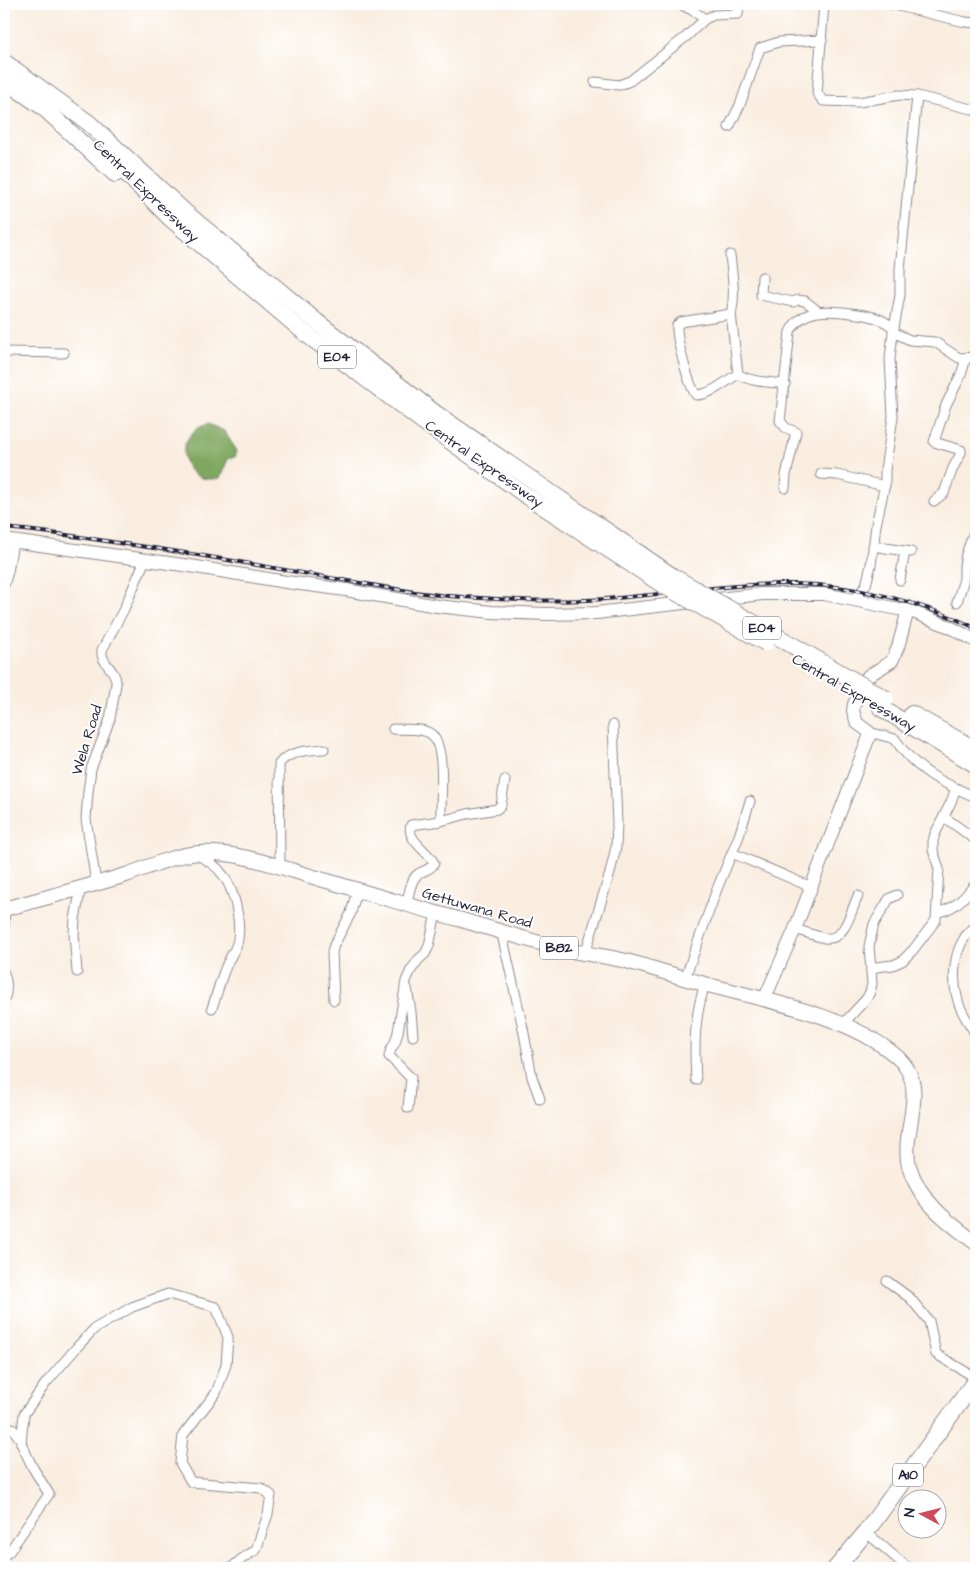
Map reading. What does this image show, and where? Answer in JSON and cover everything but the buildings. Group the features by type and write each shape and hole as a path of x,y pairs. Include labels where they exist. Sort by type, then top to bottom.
{"highway":[{"path":"4,62 46,91"},
{"path":"4,80 43,107 156,212 170,219"},
{"name":"Central Expressway","path":"46,91 89,123 187,214 317,322 435,413 672,576 883,704 976,765"},
{"name":"Central Expressway","path":"46,91 170,219 305,333 524,494 663,585 883,704 976,750"},
{"name":"A10","path":"836,1568 866,1532 976,1379"}],"main road":[{"name":"Gettuwana Road","path":"4,909 183,856 197,853 231,856 280,867 559,948 625,961 810,1012 842,1024 887,1050 906,1066 911,1078 913,1091 913,1109 907,1152 913,1177 939,1214 976,1243"}],"street":[{"path":"680,4 705,19"},
{"path":"595,82 619,85 630,81 687,36 705,19 714,16 738,14 740,4"},
{"path":"824,4 817,93 823,101 859,102 899,96 917,96 976,110"},
{"path":"890,4 976,23"},
{"path":"729,127 740,105 760,48 779,42 822,40"},
{"path":"855,599 866,584 885,486 885,470 893,417 890,359 893,330 900,295 900,268 917,96"},
{"path":"730,255 733,292 731,314 738,374"},
{"path":"762,277 761,295 792,302 798,300 805,301 818,311"},
{"path":"785,488 786,475 796,432 786,428 780,421 790,332 794,323 806,315 818,311 875,316 886,321 893,330 910,340 935,342 953,356 959,358 976,357"},
{"path":"731,314 681,322 677,325 678,337 687,373 696,395 702,395 713,390 738,374"},
{"path":"4,352 64,353"},
{"path":"934,501 944,493 961,453 960,450 934,442 946,405 961,375 966,358"},
{"path":"738,374 759,381 784,384"},
{"path":"821,474 837,475 885,486"},
{"path":"957,602 964,579 966,554 976,527"},
{"path":"4,585 8,572 8,541 346,590 437,606 492,612 596,613 762,594 824,594 908,610 950,627 976,641"},
{"path":"873,546 908,552 900,580"},
{"name":"Wela Road","path":"96,883 86,820 88,792 91,769 110,719 116,678 114,672 101,656 102,650 124,609 144,560"},
{"path":"908,610 898,647 892,661 868,676 854,704 853,711 857,723 869,732 895,739 904,753 925,772 976,797"},
{"path":"585,954 616,847 617,823 613,725"},
{"path":"393,729 424,731 435,739 442,760 441,821"},
{"path":"764,1000 812,887 854,779 869,732"},
{"path":"280,867 279,764 295,753 324,748"},
{"path":"406,905 414,878 434,863 413,838 411,825 497,810 501,805 505,780"},
{"path":"871,971 902,961 936,920 938,912 936,903 939,869 933,846 935,834 952,802 956,788"},
{"path":"686,978 750,801"},
{"path":"944,817 976,840"},
{"path":"197,853 218,869 226,880 236,909 238,925 238,940 235,951 229,960 212,1008"},
{"path":"732,854 812,887"},
{"path":"77,972 74,934 75,919 82,887"},
{"path":"938,912 948,911 973,888"},
{"path":"334,1000 332,952 351,913 357,890"},
{"path":"842,1024 867,998 870,992 869,946 874,924 889,899 897,895"},
{"path":"795,929 824,938 831,939 837,936 844,930 858,896"},
{"path":"4,909 4,927"},
{"path":"408,1108 411,1078 389,1056 390,1049 395,1043 398,1032 406,986 411,970 425,954 429,946 436,913"},
{"path":"976,926 965,936 954,966 958,1002 976,1035"},
{"path":"501,930 532,1077 540,1099"},
{"path":"4,973 7,983 7,992 4,1000"},
{"path":"696,1080 695,1027 705,984"},
{"path":"406,986 413,1036"},
{"path":"887,1281 910,1298 929,1321 936,1354 976,1379"},
{"path":"4,1555 9,1552 49,1494 33,1468 21,1443 24,1414 46,1383 94,1329 132,1308 168,1294 216,1307 228,1337 226,1365 216,1393 183,1435 180,1463 191,1482 261,1488 272,1495 256,1550 231,1568"},
{"path":"4,1427 12,1428 21,1440"},
{"path":"866,1532 908,1568"}],"green space":[{"path":"208,424 224,431 237,451 235,457 228,459 220,478 206,479 195,475 188,468 184,458 184,448 188,438 196,430"}],"railway":[{"path":"4,528 168,550 393,589 449,596 554,601 617,598 750,585 818,585 865,592 911,603 976,628"}]}
